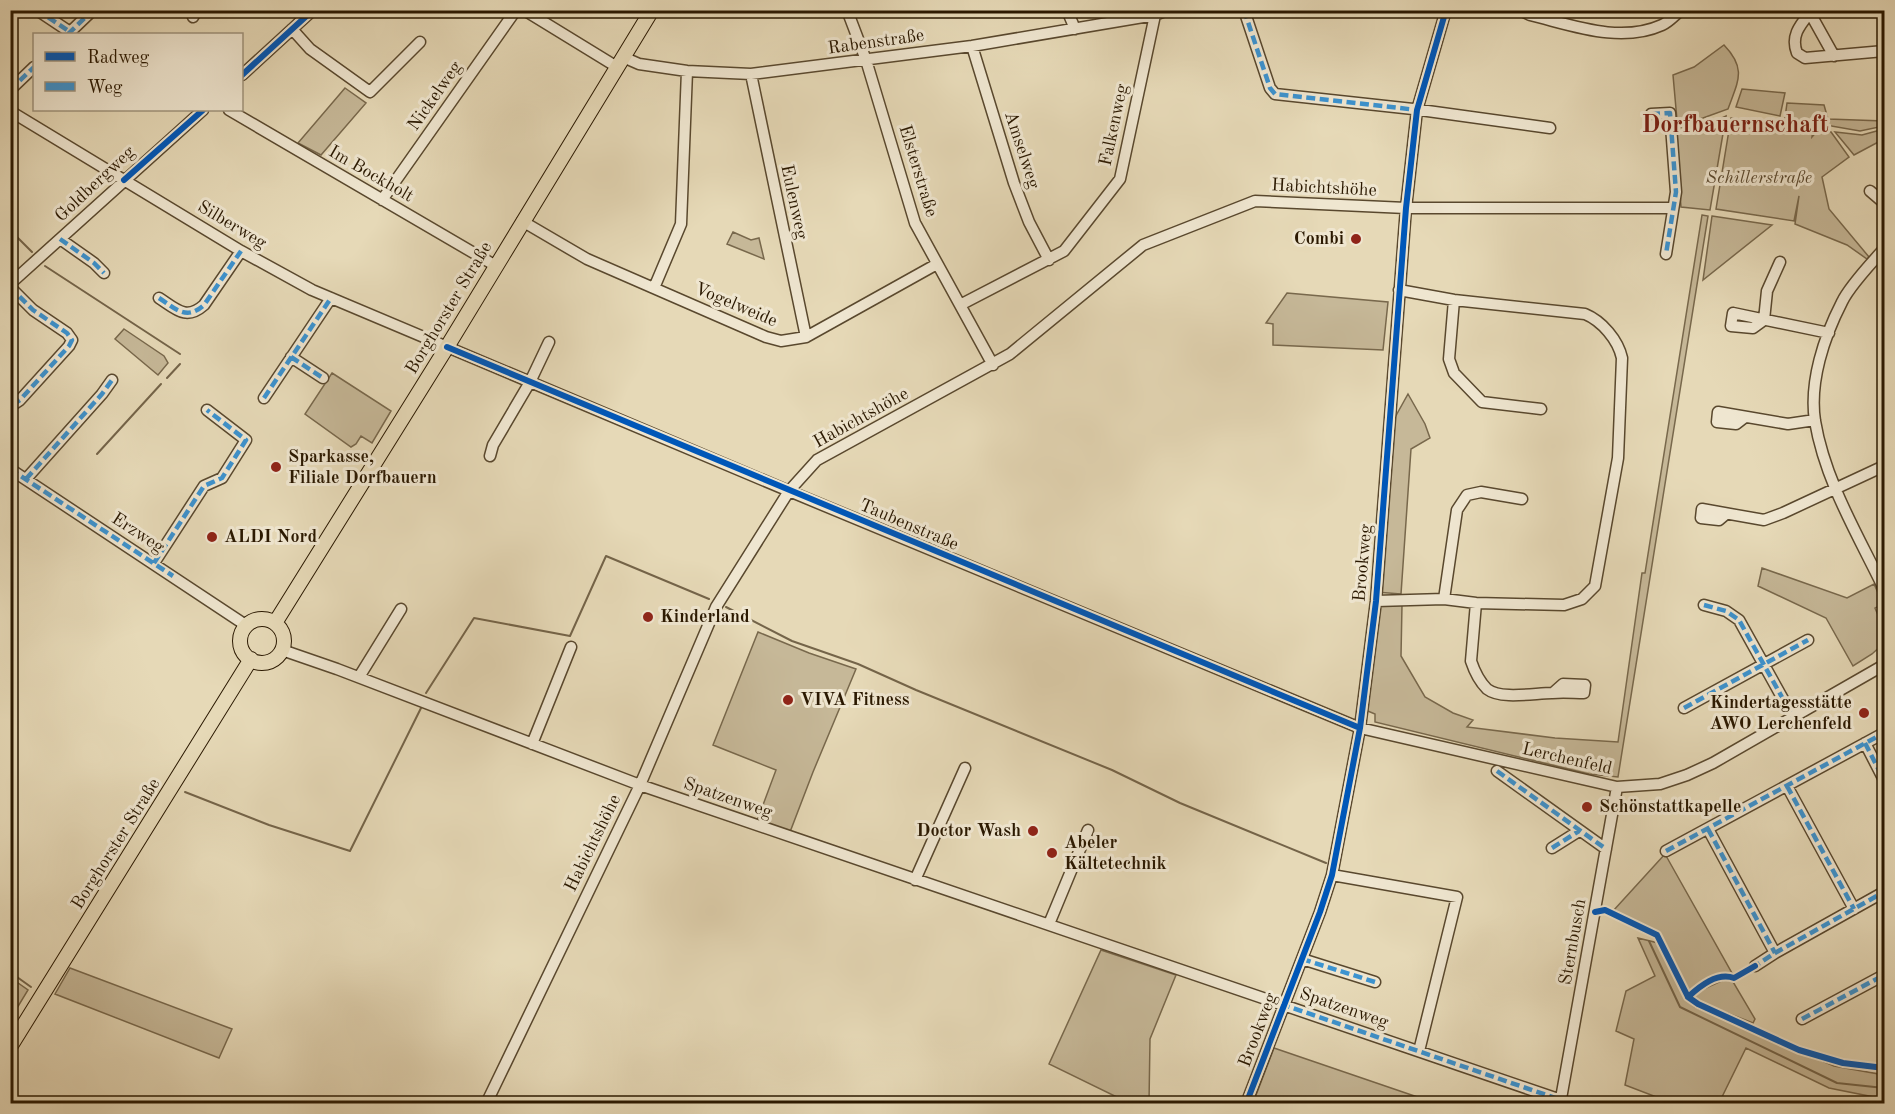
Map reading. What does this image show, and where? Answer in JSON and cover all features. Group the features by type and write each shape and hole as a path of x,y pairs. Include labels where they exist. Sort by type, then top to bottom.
{"main road":[{"name":"Borghorster Straße","path":"275,623 447,347 652,10"},
{"path":"263,619 275,623 284,635 282,650 273,660 266,662 250,659 243,651 241,644 241,638 247,626 251,622 263,619"},
{"name":"Borghorster Straße","path":"10,1047 250,659"}],"street":[{"path":"36,10 69,33 93,10"},
{"path":"243,74 313,10"},
{"name":"Nickelweg","path":"382,200 516,10"},
{"name":"Rabenstraße","path":"524,10 620,62 687,71 751,74 972,46 1162,12"},
{"name":"Elsterstraße","path":"847,10 866,60 915,224 993,365"},
{"path":"1066,10 1075,28"},
{"path":"1244,10 1270,88 1275,94 1550,128"},
{"name":"Brookweg","path":"1246,1104 1332,875 1360,728 1376,601 1406,208 1418,110 1446,10"},
{"path":"1520,10 1530,15 1598,32 1636,32 1663,24 1681,10"},
{"name":"Falkenweg","path":"960,305 1064,251 1120,179 1162,12"},
{"path":"1834,56 1811,12 1796,32 1794,46 1797,53 1805,58 1834,56 1884,51"},
{"path":"292,29 310,49 370,92 420,42"},
{"name":"Amselweg","path":"972,46 1014,183 1029,222 1049,260"},
{"path":"10,90 33,68"},
{"path":"654,288 681,224 687,71"},
{"name":"Eulenweg","path":"751,74 806,337"},
{"name":"Silberweg","path":"10,111 241,251 331,298 447,347"},
{"name":"Goldbergweg","path":"10,285 199,111"},
{"name":"Im Bockholt","path":"231,111 496,266"},
{"path":"1651,114 1670,112 1676,192 1666,254"},
{"path":"1870,191 1884,203"},
{"name":"Habichtshöhe","path":"486,1104 640,785 716,607 789,491 817,460 1010,354 1143,245 1255,201 1406,208"},
{"path":"1406,208 1673,208"},
{"name":"Vogelweide","path":"522,221 587,259 766,337 781,341 806,337 937,264"},
{"path":"60,239 104,273"},
{"path":"1884,249 1842,300 1819,366 1815,392 1815,420 1835,490 1884,590"},
{"path":"159,298 184,313 196,312 241,251"},
{"path":"1780,262 1767,291 1764,320 1829,333"},
{"path":"10,285 33,310 67,333 72,340 20,400 14,404 10,403"},
{"path":"1376,601 1444,599 1476,603 1568,605 1582,599 1595,586 1618,458 1622,358 1619,346 1596,319 1585,314 1454,300 1399,290"},
{"path":"264,398 331,298"},
{"path":"1454,300 1449,359 1454,373 1482,402 1541,409"},
{"path":"490,456 493,445 530,382 549,342"},
{"name":"Taubenstraße","path":"447,347 1360,728"},
{"path":"291,357 323,378"},
{"path":"26,479 112,380"},
{"path":"154,563 204,486 222,478 246,440 207,410"},
{"path":"1745,417 1788,424 1815,420"},
{"path":"1726,514 1764,520 1884,466"},
{"name":"Erzweg","path":"10,469 247,626"},
{"path":"1444,599 1457,510 1467,495 1481,492 1522,499"},
{"path":"1476,603 1471,661 1474,670 1487,689 1511,695 1554,692"},
{"path":"1704,605 1733,614 1739,620 1793,717"},
{"path":"358,677 402,609"},
{"path":"1684,708 1808,640"},
{"path":"532,744 571,647"},
{"name":"Spatzenweg","path":"282,650 640,785 1419,1051 1560,1102"},
{"name":"Lerchenfeld","path":"1360,728 1617,787 1660,784 1713,763 1884,665"},
{"path":"1666,851 1884,733"},
{"path":"1864,743 1884,780"},
{"path":"915,880 965,768"},
{"path":"1497,771 1606,849"},
{"path":"1786,786 1854,909"},
{"name":"Sternbusch","path":"1560,1102 1617,787"},
{"path":"1708,829 1775,953"},
{"path":"1049,924 1088,830"},
{"path":"1552,848 1579,831"},
{"path":"1332,875 1457,897 1419,1051"},
{"path":"1755,966 1884,892"},
{"path":"1302,959 1375,982"},
{"path":"1802,1019 1884,975"}],"green space":[{"path":"1724,45 1736,61 1738,68 1737,83 1728,109 1703,118 1677,120 1673,75 1694,67"},
{"path":"345,88 366,103 321,155 298,143"},
{"path":"1742,89 1785,93 1780,116 1736,107"},
{"path":"1787,103 1824,105 1828,119 1884,121 1884,126 1860,131 1785,118"},
{"path":"1726,116 1710,210 1681,207 1675,128 1711,123"},
{"name":"Schillerstraße","path":"1731,118 1813,129 1812,137 1819,129 1831,132 1849,157 1822,177 1829,209 1869,257 1867,259 1847,245 1795,224 1799,196 1794,221 1716,209"},
{"path":"1884,129 1884,139 1854,155 1835,132 1862,135"},
{"path":"1702,215 1708,216 1618,777 1589,774 1375,722 1375,714 1363,709 1376,601 1402,605 1401,656 1425,697 1453,713 1473,720 1467,727 1555,738 1618,742 1642,573 1645,573"},
{"path":"1712,216 1772,225 1703,280"},
{"path":"733,232 751,240 759,238 764,259 727,244"},
{"path":"1287,293 1388,302 1383,350 1273,345 1273,324 1266,323"},
{"path":"124,329 164,356 168,363 158,375 115,339"},
{"path":"332,373 391,411 372,443 361,436 351,447 305,414"},
{"path":"1408,394 1430,438 1411,449 1401,594 1376,592 1388,430"},
{"path":"1762,568 1847,598 1874,584 1883,604 1875,608 1881,622 1884,620 1883,644 1853,666 1826,618 1758,586"},
{"path":"758,632 856,669 790,832 757,821 776,770 713,745"},
{"path":"1665,854 1733,975 1715,976 1688,993 1658,934 1613,911"},
{"path":"1638,938 1658,943 1685,999 1695,1007 1834,1066 1884,1075 1884,1099 1829,1088 1746,1048 1719,1103 1672,1103 1625,1085 1634,1039 1616,1031 1626,991 1655,976"},
{"path":"1101,950 1176,975 1150,1039 1149,1103 1129,1103 1049,1064"},
{"path":"70,968 232,1029 219,1058 55,994"},
{"path":"11,978 28,990 11,1018"},
{"path":"1728,978 1732,980 1755,1019 1753,1023 1699,1002 1693,997 1699,991"},
{"path":"1274,1048 1435,1103 1253,1103"}],"waterway":[{"path":"53,10 63,16"},
{"path":"10,230 32,252"},
{"path":"45,266 180,354"},
{"path":"167,378 180,364"},
{"path":"97,454 161,384"},
{"path":"426,693 474,618 570,636 606,556 709,599"},
{"path":"726,607 792,641 858,664 1112,770 1180,803 1326,863"},
{"path":"185,792 269,825 350,851 423,704"},
{"path":"1649,941 1680,1007 1837,1083 1884,1088"},
{"path":"10,972 31,987"}],"marked path":[{"path":"37,10 70,32"},
{"path":"69,33 93,10"},
{"path":"193,17 197,10"},
{"path":"1244,10 1270,88 1275,94 1417,110"},
{"path":"10,90 33,68"},
{"path":"1651,114 1670,113 1676,192 1666,254"},
{"path":"60,239 104,273"},
{"path":"159,298 181,312 198,310 204,305 241,251"},
{"path":"10,287 33,310 67,333 72,340 20,400 14,404 10,403"},
{"path":"264,398 331,298"},
{"path":"291,357 323,378"},
{"path":"26,479 112,380"},
{"path":"154,563 204,486 222,478 246,440 207,410"},
{"path":"10,469 173,576"},
{"path":"1704,605 1726,611 1739,620 1793,717"},
{"path":"1684,708 1808,640"},
{"path":"1666,851 1884,733"},
{"path":"1865,743 1884,780"},
{"path":"1497,771 1606,849"},
{"path":"1787,786 1854,909"},
{"path":"1708,829 1775,953"},
{"path":"1552,848 1579,831"},
{"path":"1752,968 1884,892"},
{"path":"1302,959 1375,982"},
{"path":"1802,1019 1884,975"},
{"path":"1285,1002 1284,1005 1561,1100"}],"cycle path":[{"path":"243,74 313,10"},
{"path":"1246,1104 1332,875 1360,728 1376,601 1406,208 1417,110 1446,10"},
{"path":"124,180 202,111"},
{"path":"447,347 1360,728"},
{"path":"1595,912 1605,910 1657,935 1688,997 1715,978 1734,978 1755,966"},
{"path":"1688,997 1698,1004 1799,1050 1843,1063 1884,1068"}],"place":[{"name":"Combi","path":"1356,239"},
{"name":"Sparkasse, Filiale Dorfbauern","path":"276,467"},
{"name":"ALDI Nord","path":"212,537"},
{"name":"Kinderland","path":"648,617"},
{"name":"VIVA Fitness","path":"788,700"},
{"name":"Kindertagesstätte AWO Lerchenfeld","path":"1864,713"},
{"name":"Schönstattkapelle","path":"1587,807"},
{"name":"Doctor Wash","path":"1033,831"},
{"name":"Abeler Kältetechnik","path":"1052,853"}],"district":[{"name":"Dorfbauernschaft","path":"1735,126"}]}
